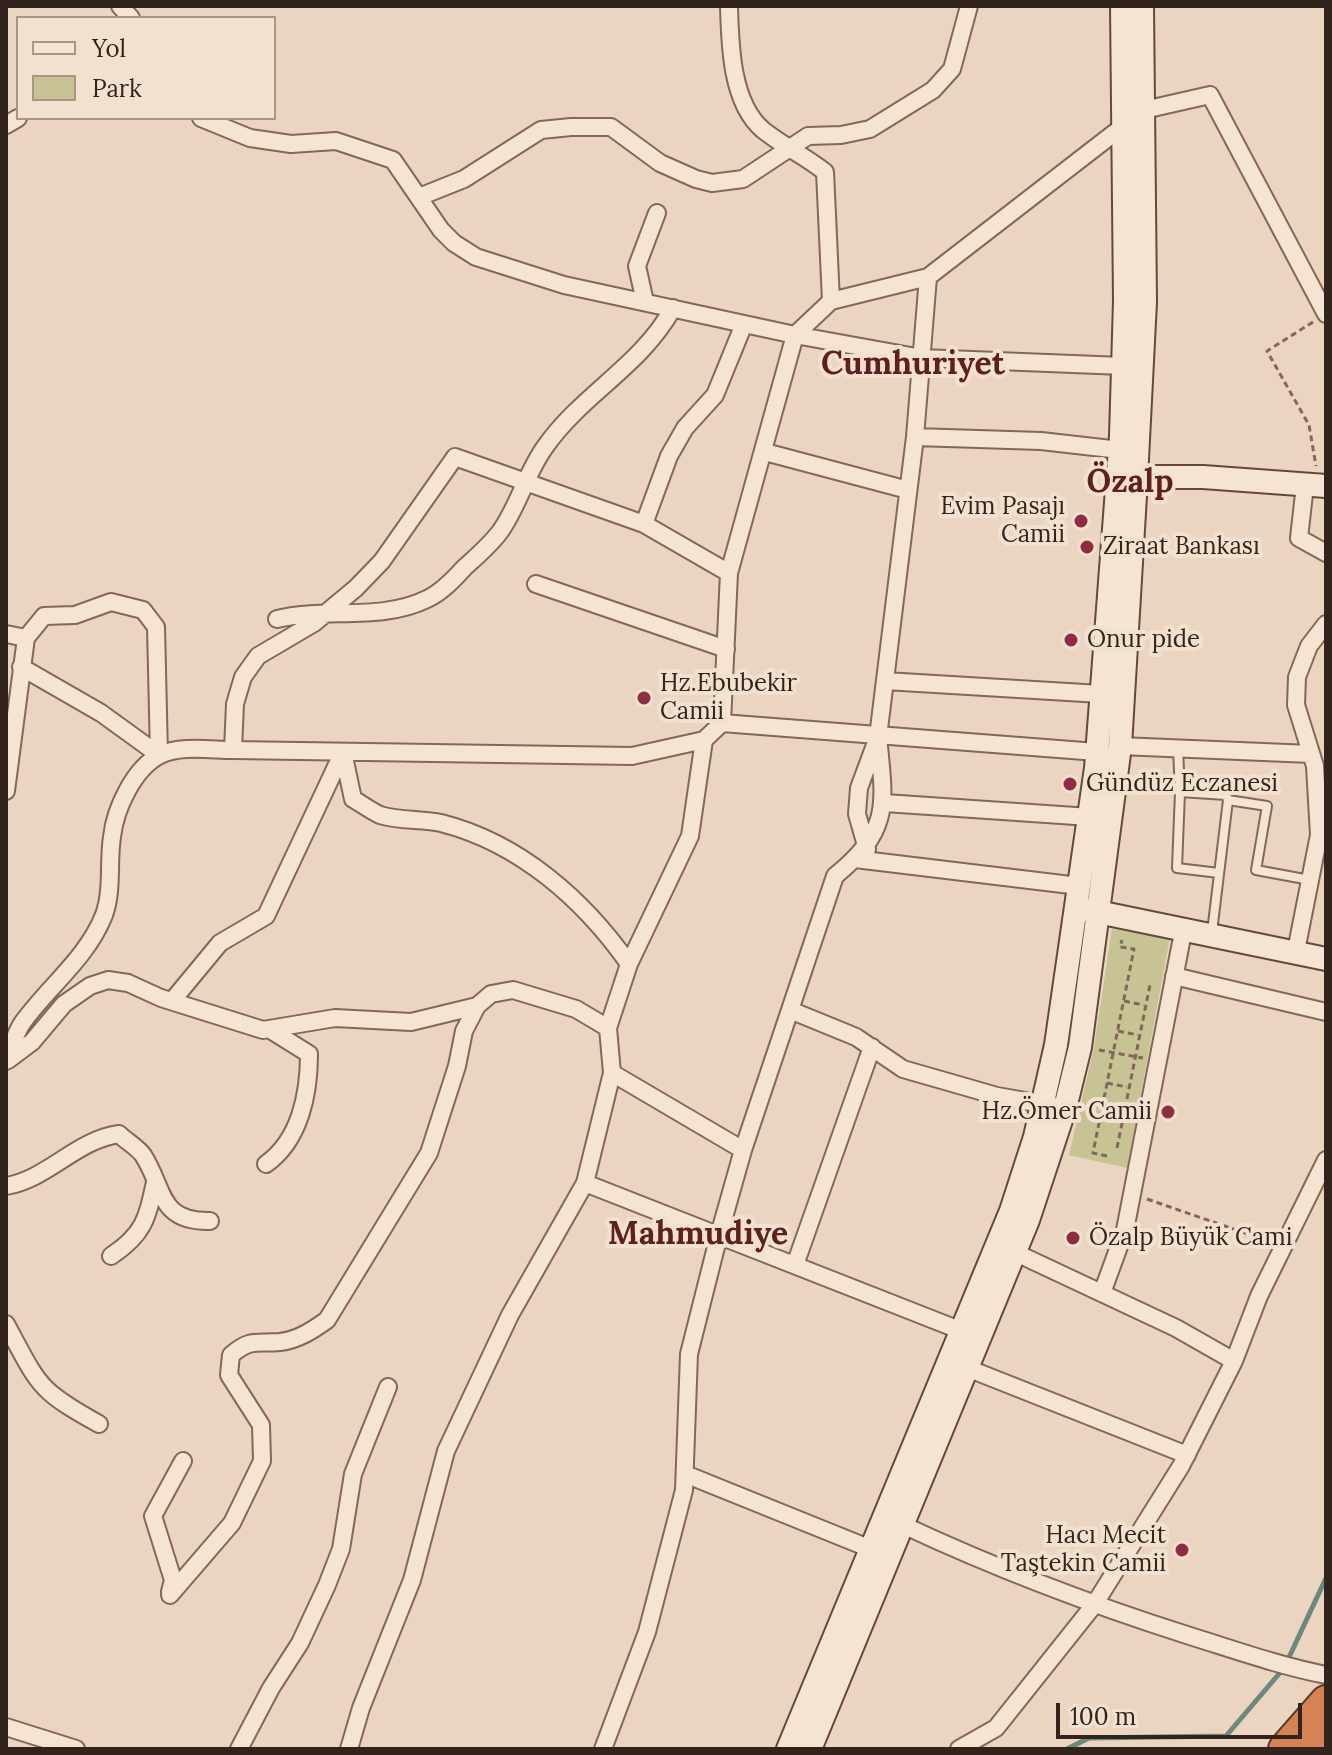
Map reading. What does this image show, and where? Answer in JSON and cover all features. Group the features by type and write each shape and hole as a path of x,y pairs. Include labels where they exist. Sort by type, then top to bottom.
{"highway":[{"path":"1284,1749 1326,1701"},
{"path":"1319,1749 1326,1741"}],"main road":[{"path":"788,1749 1080,1047 1120,746 1127,478 1120,450 1123,366 1122,6"},
{"path":"810,1749 1014,1252 1054,1106 1077,897 1090,817 1145,302 1142,6"},
{"path":"1127,478 1203,477 1317,485"},
{"path":"1077,897 1100,912 1184,927 1326,959"}],"street":[{"path":"729,6 730,37 744,104 759,127 825,172 831,301"},
{"path":"419,197 464,179 541,130 611,127 678,174 712,183 743,179 808,136 841,135 870,129 933,90 952,69 969,6"},
{"path":"6,1062 22,1024 71,966 104,915 112,835 121,803 140,773 159,755 176,750 233,750 632,756 704,740 722,723 729,573 795,335 831,301 928,277 1144,110 1210,95 1326,314"},
{"path":"206,120 250,138 291,144 336,141 393,160 441,230 476,257 564,285 795,335 922,358 1123,366"},
{"path":"645,302 637,266 643,242 657,213"},
{"path":"603,1749 647,1632 684,1490 689,1354 743,1150 835,876 861,854 885,803 878,737 915,437 928,277"},
{"path":"277,619 304,612 362,613 428,599 500,532 543,449 563,424 640,355 658,335 673,308"},
{"path":"644,524 669,456 685,428 715,395 744,324"},
{"path":"915,437 1041,441 1120,450"},
{"path":"765,452 908,490"},
{"path":"233,750 235,704 243,677 258,656 324,614 382,561 455,457 644,524 729,573"},
{"path":"1317,485 1299,538 1326,553"},
{"path":"536,584 726,649"},
{"path":"6,791 26,638 44,616 75,615 111,602 143,610 156,627 159,755"},
{"path":"1296,951 1319,835 1315,766 1296,705 1297,677 1309,646 1326,624"},
{"path":"6,634 26,638"},
{"path":"21,667 101,713 159,755"},
{"path":"885,681 1101,694"},
{"path":"722,723 1097,752"},
{"path":"861,854 857,814 859,788 878,737"},
{"path":"349,1749 361,1708 412,1580 446,1451 510,1315 585,1183 612,1073 608,1028 629,964 690,836 704,740"},
{"path":"1120,746 1311,754"},
{"path":"343,752 353,799 380,815 442,824 522,861 570,892 602,926 629,964"},
{"path":"172,1001 220,943 266,916 343,752"},
{"path":"885,803 1090,817"},
{"path":"861,854 1077,897"},
{"path":"1102,1293 1125,1230 1184,927"},
{"path":"1174,976 1326,1012"},
{"path":"6,1062 32,1042 64,1004 90,986 108,980 128,983 172,1001 269,1029 309,1054 309,1069 292,1138 280,1154 266,1164"},
{"path":"183,1461 153,1516 173,1580 170,1595 232,1523 262,1461 261,1425 229,1375 231,1355 246,1343 282,1342 311,1332 327,1320 429,1153 457,1066 464,1031 477,1006 491,994 513,990 576,1009 608,1028"},
{"path":"269,1029 335,1018 411,1022 477,1006"},
{"path":"790,1010 856,1037 903,1069 997,1096 1054,1106"},
{"path":"795,1265 872,1047"},
{"path":"612,1073 743,1150"},
{"path":"6,1186 25,1183 97,1137 119,1134 142,1154 171,1211 192,1221 210,1221"},
{"path":"959,1749 996,1728 1094,1605 1187,1455 1234,1361 1259,1296 1326,1160"},
{"path":"111,1256 129,1244 146,1223 155,1182"},
{"path":"585,1183 962,1331"},
{"path":"1014,1252 1234,1361"},
{"path":"6,1324 30,1373 45,1391 99,1424"},
{"path":"967,1368 1187,1455"},
{"path":"239,1749 271,1688 300,1643 327,1585 341,1549 353,1474 388,1387"},
{"path":"685,1474 871,1549 903,1525 971,1557 1094,1605 1254,1657 1326,1675"},
{"path":"6,1727 76,1749"}],"lane":[{"path":"1178,748 1177,868 1219,873"},
{"path":"1180,792 1226,795 1228,800 1211,933"},
{"path":"1228,800 1267,806 1256,870 1310,880"}],"path":[{"path":"1317,485 1309,425 1267,351 1326,314"},
{"path":"1107,1156 1093,1153 1134,949 1120,947 1122,940"},
{"path":"1117,1148 1150,985"},
{"path":"1124,1001 1145,1005"},
{"path":"1118,1031 1139,1035"},
{"path":"1080,1047 1157,1061"},
{"path":"1107,1083 1129,1088"},
{"path":"1132,1194 1284,1246"}],"green space":[{"path":"1112,929 1170,937 1127,1168 1069,1155 1094,1047"}],"waterway":[{"path":"1067,1749 1089,1738 1226,1736 1284,1668 1326,1578"}],"place":[{"name":"Evim Pasajı Camii","path":"1081,521"},
{"name":"Ziraat Bankası","path":"1087,547"},
{"name":"Onur pide","path":"1071,640"},
{"name":"Hz.Ebubekir Camii","path":"644,698"},
{"name":"Gündüz Eczanesi","path":"1070,784"},
{"name":"Hz.Ömer Camii","path":"1168,1112"},
{"name":"Özalp Büyük Cami","path":"1073,1238"},
{"name":"Hacı Mecit Taştekin Camii","path":"1182,1550"}],"district":[{"name":"Cumhuriyet","path":"913,365"},
{"name":"Özalp","path":"1130,483"},
{"name":"Mahmudiye","path":"698,1235"}]}
